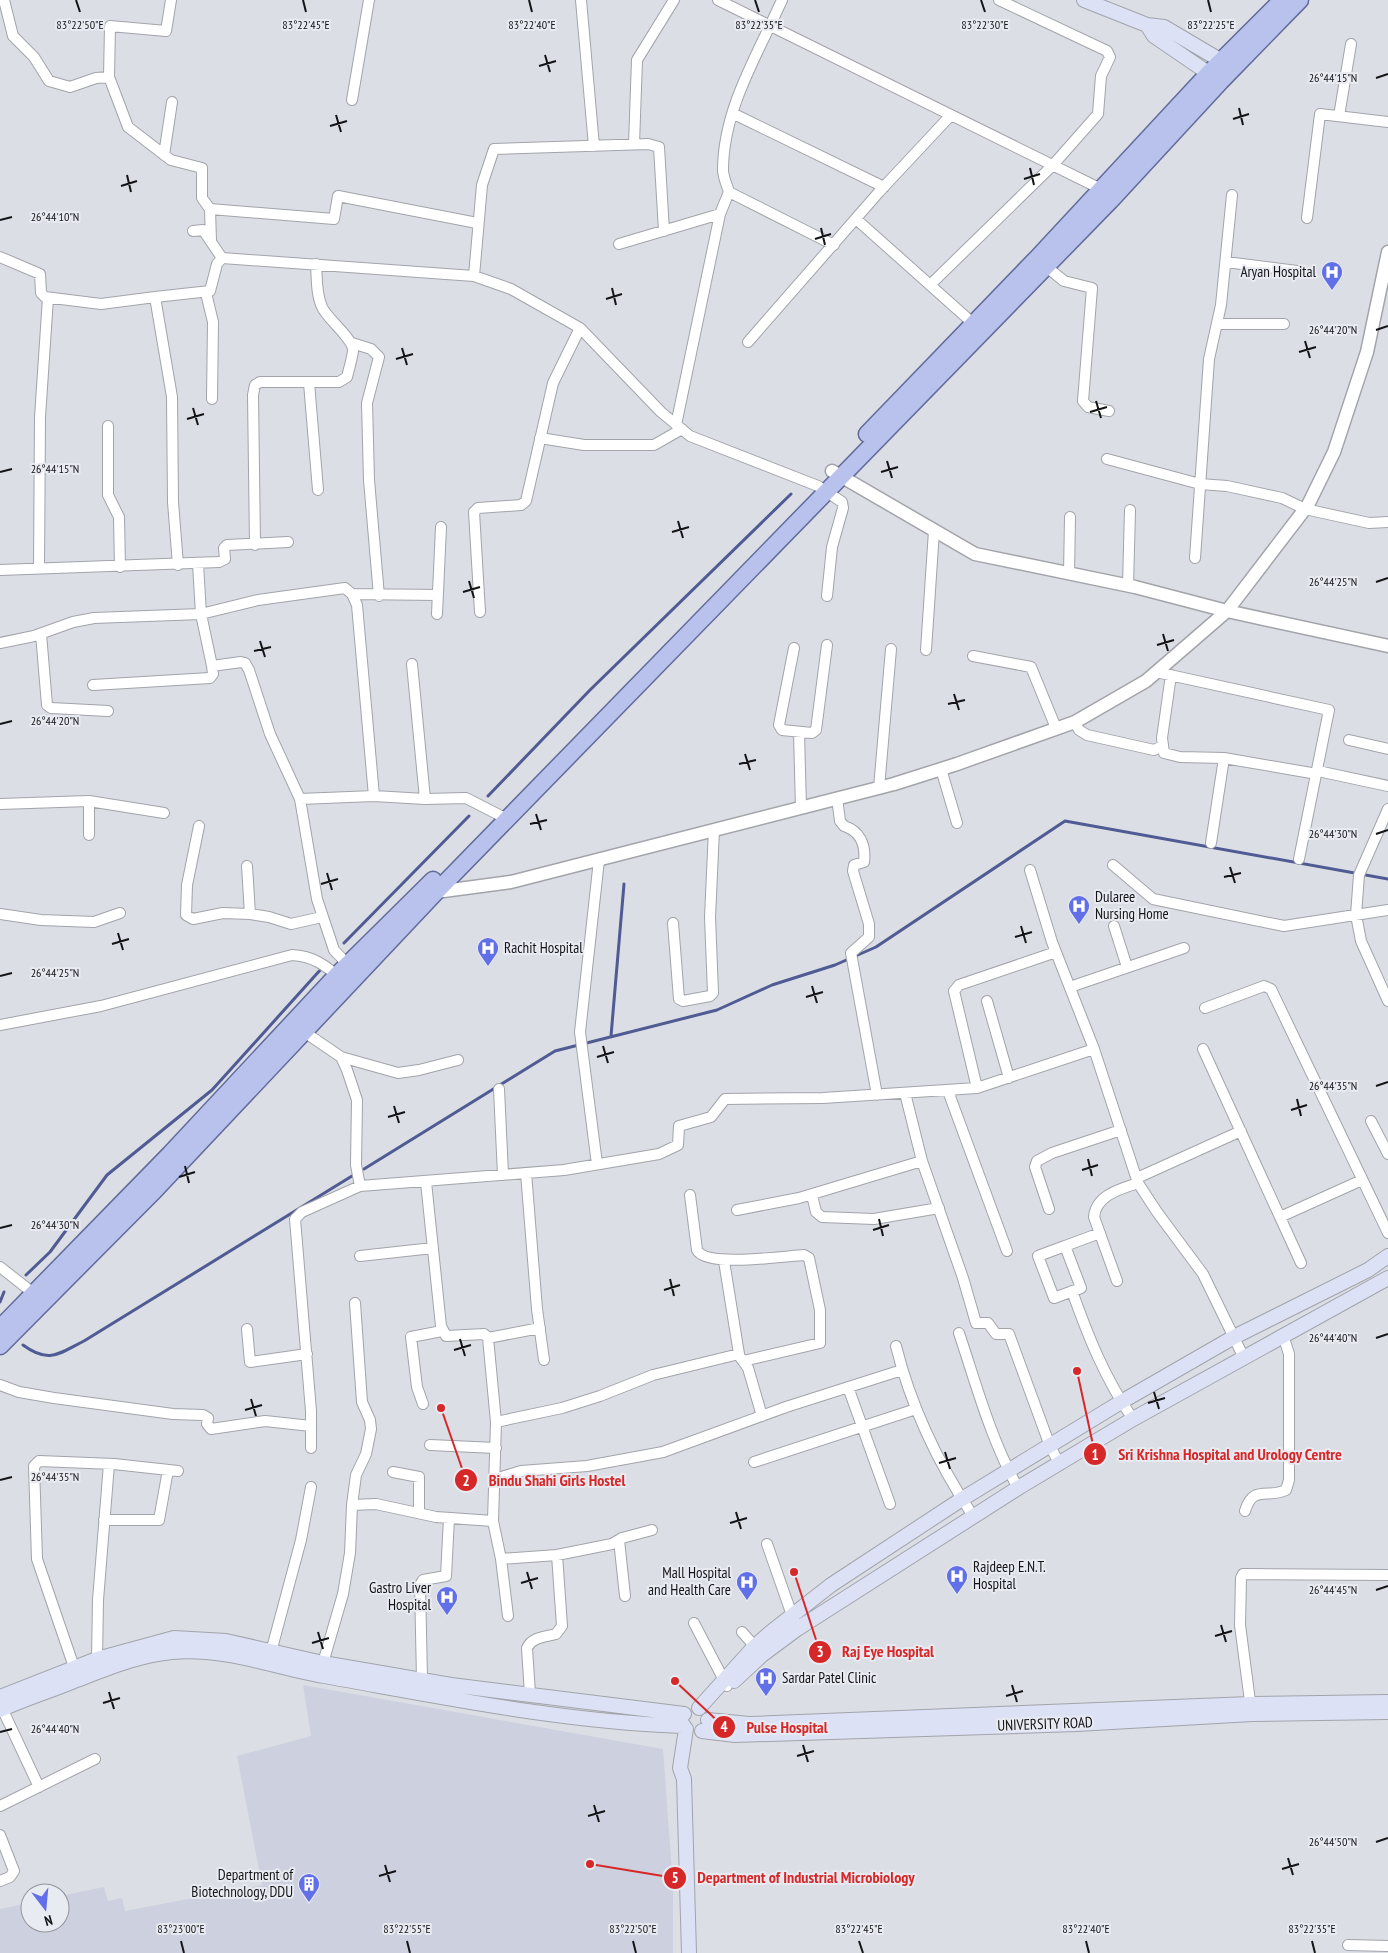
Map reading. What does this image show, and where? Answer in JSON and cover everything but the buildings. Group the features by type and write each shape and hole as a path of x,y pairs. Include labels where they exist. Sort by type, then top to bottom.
{"main road":[{"path":"1084,0 1148,25 1164,27 1227,64"},
{"path":"0,1328 39,1297 155,1190 348,975 1042,262 1214,77 1290,2"},
{"path":"1148,25 1154,36 1214,77"},
{"path":"795,1622 831,1585 962,1499 1121,1402 1234,1337 1368,1270 1388,1256"},
{"path":"689,1953 684,1779 695,1722 726,1683 758,1651 795,1622 1133,1418 1388,1278"},
{"path":"0,1346 39,1297"},
{"path":"1,1705 74,1667 174,1638 226,1641 323,1663 530,1694 695,1722"},
{"path":"1,1705 123,1663 171,1652 196,1651 228,1655 301,1672 488,1705 627,1724 695,1722"},
{"name":"UNIVERSITY ROAD","path":"695,1722 736,1735 1077,1724 1251,1709 1388,1702"},
{"name":"UNIVERSITY ROAD","path":"1251,1709 1388,1712"}],"street":[{"path":"4,0 13,36 34,57 49,81 70,87 96,78 109,76"},
{"path":"171,0 166,32 110,26 109,76 128,127 171,160 202,168 202,198 210,209 212,242"},
{"path":"352,100 369,0"},
{"path":"581,0 594,146"},
{"path":"634,144 637,60 674,0"},
{"path":"718,0 1107,193"},
{"path":"540,438 584,445 654,444 679,427 720,214 728,192 722,171 734,114 743,81 782,0"},
{"path":"930,286 1053,165 1098,114 1101,76 1110,57 1107,51 999,0"},
{"path":"1338,116 1351,44"},
{"path":"164,155 172,102"},
{"path":"734,114 884,187"},
{"path":"1306,218 1320,114 1388,122"},
{"path":"748,342 884,187 951,115"},
{"path":"474,276 477,223 482,185 494,149 634,144 648,144 659,147 664,231"},
{"path":"728,192 834,245"},
{"path":"1195,558 1209,359 1217,324 1226,262 1232,195"},
{"path":"210,209 334,219 338,196 477,223"},
{"path":"619,244 720,214"},
{"path":"856,219 977,327"},
{"path":"193,231 203,230 222,258"},
{"path":"432,888 511,882 879,788 941,769 1074,722 1146,681 1227,611 1305,509 1334,452 1367,352 1384,293 1388,252"},
{"path":"0,257 40,274 42,293 48,298 102,304 206,293 210,291 217,264 222,258"},
{"path":"222,258 474,276 511,288 580,328 690,436 822,488 843,504 832,547 827,596"},
{"path":"1042,262 1064,281 1092,288 1083,401 1088,407 1109,411"},
{"path":"1226,262 1297,270"},
{"path":"316,264 317,292 326,315 352,343 371,349 379,356 367,403 369,480 379,596"},
{"path":"206,293 212,322 212,398"},
{"path":"39,569 40,417 48,298"},
{"path":"155,298 164,336 172,397 173,502 178,565"},
{"path":"1217,324 1284,324"},
{"path":"480,612 474,512 478,508 525,504 556,374 580,328"},
{"path":"255,545 253,395 255,385 260,382 309,383 344,380 353,350 352,343"},
{"path":"309,383 318,490"},
{"path":"108,426 108,494 119,517 120,566"},
{"path":"1107,459 1200,484 1226,486 1282,498 1305,509 1369,523 1388,522"},
{"path":"836,474 975,554 1128,586 1227,611 1388,646"},
{"path":"1128,586 1130,510"},
{"path":"1069,574 1070,517"},
{"path":"437,614 441,528"},
{"path":"926,650 934,531"},
{"path":"0,570 222,562 224,559 224,548 227,545 288,542"},
{"path":"93,684 210,678 212,666 201,614 198,564"},
{"path":"0,643 41,634 73,622 94,618 201,614 258,600 345,588 352,594 357,606 374,796"},
{"path":"352,594 379,596 438,595"},
{"path":"41,634 47,706 51,708 108,710"},
{"path":"794,648 779,725 782,730 812,734 816,730 826,645"},
{"path":"879,788 891,649"},
{"path":"973,656 1031,668 1056,728"},
{"path":"212,666 245,663 270,734 300,799 317,899 334,950 348,975"},
{"path":"412,664 424,799"},
{"path":"1156,672 1329,710 1318,772 1298,859"},
{"path":"1172,675 1162,746 1164,752 1170,756 1224,758 1318,772 1388,786"},
{"path":"1074,722 1079,730 1086,735 1154,750 1162,746"},
{"path":"799,733 801,808"},
{"path":"1349,740 1388,748"},
{"path":"1210,843 1224,758"},
{"path":"941,769 957,823"},
{"path":"300,799 374,796 424,799 466,798 502,816"},
{"path":"837,798 840,821 844,826 854,829 860,835 865,854 864,862 854,865 853,871 870,924 869,937 851,953 877,1095"},
{"path":"0,804 89,801 164,813"},
{"path":"89,801 89,836"},
{"path":"1388,809 1358,876 1356,915 1361,941 1388,1001"},
{"path":"199,826 187,885 186,916 193,919 223,913 250,914 269,916 292,924 322,917"},
{"path":"673,923 679,998 683,1001 710,996 713,992 710,917 714,830"},
{"path":"598,1164 580,1032 600,860"},
{"path":"1113,865 1153,899 1284,926 1388,910"},
{"path":"247,866 250,914"},
{"path":"1030,870 1056,952 1094,1049 1137,1180 1157,1212 1203,1274 1243,1356"},
{"path":"0,914 41,920 94,922 120,913"},
{"path":"1114,926 1127,968"},
{"path":"1070,987 1184,948"},
{"path":"977,1088 954,991 959,985 1056,952"},
{"path":"0,1025 101,1006 292,955 305,956 319,961 348,975"},
{"path":"1205,1008 1264,986 1271,989 1388,1233"},
{"path":"987,1001 1009,1078"},
{"path":"299,1028 341,1057 398,1073 420,1070 458,1060"},
{"path":"311,1448 307,1354 295,1219 302,1212 360,1186 526,1173 660,1154 678,1145 679,1126 711,1117 725,1099 823,1098 977,1088 1094,1049"},
{"path":"1203,1050 1301,1262"},
{"path":"341,1057 357,1100 356,1165 360,1186"},
{"path":"500,1089 503,1175"},
{"path":"948,1091 1007,1251"},
{"path":"905,1093 922,1161 976,1323 988,1323 996,1334 1009,1334 1050,1446 1059,1463"},
{"path":"1371,1122 1388,1154"},
{"path":"1049,1209 1035,1167 1037,1161 1052,1153 1121,1130"},
{"path":"1117,1281 1094,1217 1094,1212 1103,1200 1112,1192 1241,1131"},
{"path":"737,1210 812,1194 922,1161"},
{"path":"526,1173 544,1360"},
{"path":"1280,1217 1362,1180"},
{"path":"426,1182 442,1331 446,1336 484,1334 488,1338 496,1422 493,1521 501,1559 508,1616"},
{"path":"812,1194 816,1212 822,1217 874,1219 938,1208"},
{"path":"496,1422 562,1408 653,1376 817,1344 821,1340 820,1310 808,1256 724,1260 698,1253 690,1195"},
{"path":"1064,1246 1081,1288 1054,1298 1038,1256 1064,1246 1100,1233"},
{"path":"360,1256 433,1248"},
{"path":"724,1260 741,1358 748,1368 762,1416"},
{"path":"0,1267 39,1297"},
{"path":"1072,1291 1091,1344 1121,1402 1133,1418"},
{"path":"323,1663 342,1594 350,1552 352,1505 356,1475 366,1454 371,1429 370,1420 362,1402 355,1303"},
{"path":"488,1338 540,1328"},
{"path":"247,1329 250,1362 307,1354"},
{"path":"423,1404 417,1387 411,1337 442,1331"},
{"path":"958,1333 1009,1472 1018,1488"},
{"path":"1245,1511 1247,1502 1253,1496 1260,1493 1278,1494 1286,1490 1289,1480 1289,1354 1284,1335"},
{"path":"896,1346 902,1370 916,1409 932,1446 973,1516"},
{"path":"495,1479 521,1471 587,1466 663,1452 762,1416 902,1370"},
{"path":"0,1385 19,1392 54,1398 173,1414 203,1415 208,1418 207,1424 211,1429 265,1421 311,1426"},
{"path":"848,1387 890,1504"},
{"path":"754,1462 916,1409"},
{"path":"430,1445 496,1448"},
{"path":"74,1667 37,1559 34,1466 39,1461 109,1464 173,1470 159,1520 104,1520"},
{"path":"97,1659 98,1600 109,1464"},
{"path":"393,1472 420,1477 419,1513"},
{"path":"271,1652 301,1540 311,1487"},
{"path":"352,1505 376,1504 449,1518 493,1521"},
{"path":"422,1679 420,1585 423,1580 446,1576 449,1518"},
{"path":"501,1559 557,1555 612,1544 652,1530"},
{"path":"619,1540 624,1596"},
{"path":"766,1544 795,1622"},
{"path":"530,1694 527,1648 529,1643 533,1640 556,1634 562,1626 557,1555"},
{"path":"1251,1709 1240,1625 1241,1578 1244,1574 1388,1575"},
{"path":"694,1623 726,1683"},
{"path":"742,1632 758,1651"},
{"path":"1,1705 39,1786"},
{"path":"0,1806 95,1759"},
{"path":"0,1835 14,1871 10,1877 0,1881"},
{"path":"1348,1945 1388,1946"}],"shaded area":[{"path":"303,1685 663,1749 673,1886 673,1953 0,1953 0,1909 20,1905 20,1933 70,1933 70,1894 104,1887 108,1901 122,1898 125,1911 262,1885 237,1756 311,1736"}],"waterway":[{"path":"488,796 590,690 791,494"},
{"path":"344,943 469,816"},
{"path":"364,1169 555,1051 717,1010 772,985 835,965 876,947 1065,821 1388,879"},
{"path":"611,1036 624,884"},
{"path":"26,1275 50,1252 107,1175 212,1090 322,968"},
{"path":"23,1345 32,1351 47,1356 67,1350 352,1176"},
{"path":"0,1302 4,1292"}],"place":[{"name":"Aryan Hospital","path":"1332,291"},
{"name":"Dularee Nursing Home","path":"1079,925"},
{"name":"Rachit Hospital","path":"488,967"},
{"name":"Sri Krishna Hospital and Urology Centre","path":"1077,1371"},
{"name":"Bindu Shahi Girls Hostel","path":"441,1408"},
{"name":"Raj Eye Hospital","path":"794,1572"},
{"name":"Rajdeep E.N.T. Hospital","path":"957,1595"},
{"name":"Mall Hospital and Health Care","path":"747,1601"},
{"name":"Gastro Liver Hospital","path":"447,1616"},
{"name":"Pulse Hospital","path":"675,1681"},
{"name":"Sardar Patel Clinic","path":"766,1697"},
{"name":"Department of Industrial Microbiology","path":"590,1864"},
{"name":"Department of Biotechnology, DDU","path":"309,1903"}]}
